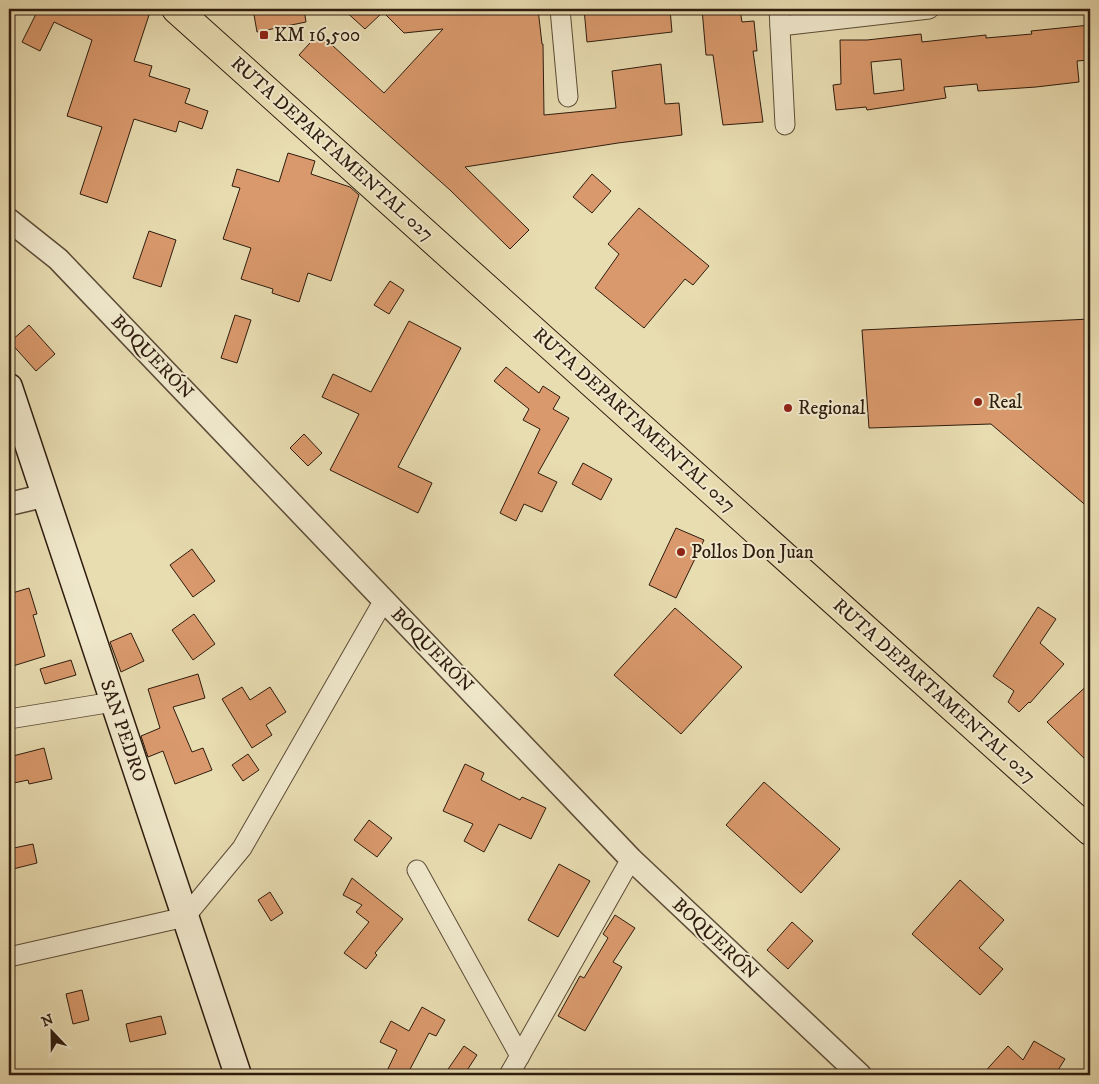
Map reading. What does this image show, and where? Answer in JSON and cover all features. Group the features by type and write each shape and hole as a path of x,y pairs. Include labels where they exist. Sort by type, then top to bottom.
{"main road":[{"name":"RUTA DEPARTAMENTAL 027","path":"176,9 1090,831"},
{"name":"SAN PEDRO","path":"9,387 43,496 238,1075"}],"street":[{"path":"560,9 568,97"},
{"path":"785,125 780,17 929,9"},
{"name":"BOQUERÓN","path":"9,220 58,260 632,860 860,1075"},
{"path":"9,504 43,496"},
{"path":"9,957 185,917 242,848 384,600"},
{"path":"9,719 113,702"},
{"path":"509,1075 632,860"},
{"path":"417,870 520,1056"}],"building":[{"path":"25,9 130,9 149,15 134,61 152,66 149,76 190,89 185,103 208,111 202,129 179,121 176,132 134,119 107,203 80,194 102,127 67,116 92,40 54,22 40,51 22,42 36,14"},
{"path":"253,9 304,9 306,22 257,32"},
{"path":"343,9 538,9 543,44 544,115 616,108 612,71 661,64 665,104 679,103 682,135 465,167 529,230 510,249 450,190 299,55 319,33 384,93 443,29 404,33 383,12 365,29"},
{"path":"584,9 670,9 672,32 587,42"},
{"path":"702,9 740,9 742,22 754,21 757,51 753,51 763,122 723,125 713,55 706,55"},
{"path":"1090,25 1090,60 1077,61 1079,82 978,91 977,84 944,87 946,98 867,110 866,107 836,110 833,85 841,84 840,40 867,40 921,34 922,42 986,35 986,38 1032,34 1031,31","holes":["901,59 904,90 874,94 871,62"]},
{"path":"288,153 315,161 311,174 350,187 359,195 331,281 308,273 299,302 272,293 273,289 241,279 251,248 223,239 240,188 232,186 237,169 279,182"},
{"path":"592,174 611,191 592,213 573,197"},
{"path":"639,208 709,266 693,285 685,279 644,328 595,288 619,254 608,244"},
{"path":"149,231 176,240 161,287 133,278"},
{"path":"390,281 404,290 389,314 374,305"},
{"path":"235,315 251,320 237,363 221,358"},
{"name":"Real","path":"1090,319 1090,509 991,424 869,428 862,330"},
{"path":"409,321 461,348 398,467 432,483 418,513 330,470 359,414 322,397 333,374 371,392"},
{"path":"29,325 55,354 36,371 10,342"},
{"path":"506,367 539,393 543,386 560,397 553,409 569,418 538,473 557,482 542,512 524,504 516,521 500,513 540,429 523,420 529,409 494,381"},
{"path":"304,434 322,453 308,466 290,448"},
{"path":"583,463 612,479 601,500 572,484"},
{"name":"Pollos Don Juan","path":"676,528 704,540 676,598 649,585"},
{"path":"192,549 215,581 193,597 170,565"},
{"path":"29,588 37,614 33,615 45,656 13,666 9,653 9,594"},
{"path":"1038,607 1056,619 1040,643 1064,664 1030,703 1019,712 1008,702 1014,691 993,676"},
{"path":"675,608 742,667 681,734 614,675"},
{"path":"194,614 215,644 193,660 172,630"},
{"path":"131,633 144,661 121,672 110,642"},
{"path":"71,660 76,675 45,684 40,669"},
{"path":"198,674 205,698 173,707 192,752 203,748 212,770 175,784 163,751 148,757 141,736 160,728 148,689"},
{"path":"1090,683 1090,764 1047,722"},
{"path":"242,687 250,700 270,687 286,712 266,725 272,735 252,748 222,699"},
{"path":"44,748 52,779 29,784 28,780 9,784 9,757"},
{"path":"248,754 259,770 243,781 232,765"},
{"path":"465,764 484,773 481,780 520,800 522,797 546,808 531,839 499,824 484,852 464,841 473,824 443,811"},
{"path":"764,782 840,849 801,893 726,825"},
{"path":"369,820 392,838 377,857 354,840"},
{"path":"33,844 37,863 9,870 9,849"},
{"path":"559,864 590,881 558,937 528,920"},
{"path":"352,878 403,919 375,953 377,955 366,969 344,953 369,922 356,912 362,905 343,895"},
{"path":"960,880 1004,920 979,948 1003,969 980,995 912,934"},
{"path":"270,892 283,913 271,921 258,900"},
{"path":"615,915 635,928 613,962 622,967 585,1031 558,1016 580,976 584,978 608,938 603,934"},
{"path":"792,922 813,941 788,969 767,950"},
{"path":"82,990 89,1020 73,1024 66,994"},
{"path":"422,1007 445,1020 436,1036 429,1033 407,1075 385,1075 397,1050 380,1042 391,1021 409,1031"},
{"path":"161,1016 166,1034 130,1042 126,1024"},
{"path":"1034,1041 1065,1059 1055,1075 982,1075 1008,1046 1023,1060"},
{"path":"464,1046 477,1055 464,1075 444,1075"}],"place":[{"name":"KM 16,500","path":"264,35"},
{"name":"Real","path":"978,402"},
{"name":"Regional","path":"788,408"},
{"name":"Pollos Don Juan","path":"681,552"}]}
